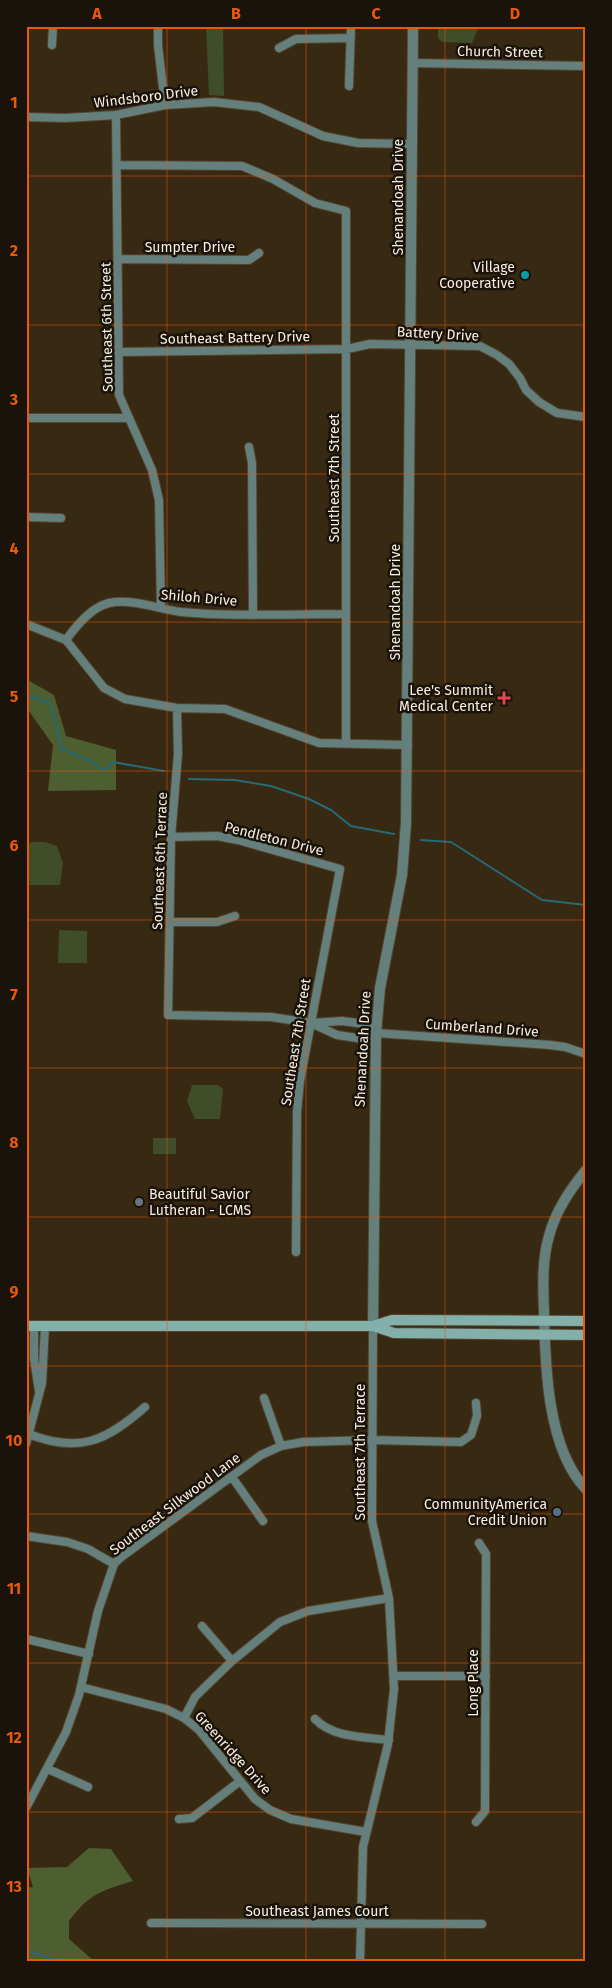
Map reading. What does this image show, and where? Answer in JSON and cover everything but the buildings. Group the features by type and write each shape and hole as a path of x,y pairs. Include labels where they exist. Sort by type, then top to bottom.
{"main road":[{"path":"35,1326 373,1326 392,1320 586,1321"},
{"path":"373,1326 394,1333 586,1335"}],"street":[{"path":"52,45 53,26"},
{"path":"158,26 158,45 166,105"},
{"path":"348,86 351,26"},
{"name":"Shenandoah Drive","path":"373,1326 376,1033 380,988 402,874 406,822 413,26"},
{"path":"279,48 296,40 350,38"},
{"name":"Church Street","path":"413,63 586,66"},
{"name":"Windsboro Drive","path":"26,117 65,118 116,115 166,105 214,102 259,107 323,136 358,144 412,144"},
{"name":"Southeast 6th Street","path":"116,115 119,395 152,470 160,500 161,608"},
{"name":"Southeast 7th Street","path":"117,165 242,166 273,179 315,202 346,212 349,349 346,744"},
{"name":"Sumpter Drive","path":"118,259 249,260 259,253"},
{"name":"Battery Drive","path":"349,349 370,344 480,346 509,364 520,378 526,390 539,402 556,412 586,417"},
{"name":"Southeast Battery Drive","path":"119,352 349,349"},
{"path":"26,418 129,418"},
{"path":"249,447 252,463 253,614"},
{"path":"26,517 61,518"},
{"name":"Shiloh Drive","path":"66,640 83,618 107,603 126,602 181,612 346,614"},
{"path":"26,624 66,640 104,688 125,700 177,708 225,709 319,742 408,745"},
{"name":"Southeast 6th Terrace","path":"168,1015 172,837 178,754 177,708"},
{"name":"Pendleton Drive","path":"172,837 217,836 238,840 340,869"},
{"name":"Southeast 7th Street","path":"296,1252 297,1112 300,1081 340,869"},
{"path":"170,922 217,922 235,916"},
{"name":"Cumberland Drive","path":"168,1015 271,1017 311,1024 338,1035 364,1039 376,1033 550,1045 566,1047 586,1054"},
{"name":"Cumberland Drive","path":"311,1024 342,1021 365,1024 376,1033"},
{"path":"586,1170 568,1192 556,1217 548,1237 544,1264 546,1378 556,1428 572,1469 586,1489"},
{"path":"26,1444 40,1398 34,1359 35,1326"},
{"name":"Southeast 7th Terrace","path":"360,1962 363,1847 389,1740 394,1676 389,1598 372,1521 373,1326"},
{"path":"264,1398 281,1446"},
{"name":"Southeast Silkwood Lane","path":"26,1808 66,1732 81,1687 98,1611 114,1564 261,1455 281,1446 303,1442 372,1440 461,1442 471,1435 477,1416 476,1403"},
{"path":"28,1434 58,1442 78,1444 96,1440 112,1433 144,1407"},
{"path":"232,1477 263,1521"},
{"path":"26,1536 68,1542 88,1549 114,1564"},
{"name":"Long Place","path":"476,1822 484,1811 486,1676 486,1554 479,1543"},
{"path":"184,1718 195,1697 232,1660 280,1622 308,1611 389,1598"},
{"path":"202,1626 232,1660"},
{"path":"26,1639 89,1654"},
{"path":"394,1676 486,1676"},
{"name":"Greenridge Drive","path":"81,1687 166,1710 184,1718 199,1730 255,1800 270,1810 291,1819 366,1832"},
{"path":"315,1719 328,1728 344,1734 389,1740"},
{"path":"48,1769 88,1787"},
{"path":"179,1819 192,1818 240,1781"},
{"name":"Southeast James Court","path":"151,1923 482,1924"}],"green space":[{"path":"206,26 223,26 224,96 209,95"},
{"path":"438,26 479,26 472,43 442,42 438,38"},
{"path":"26,679 54,695 66,736 116,750 116,790 48,791 53,745 26,707"},
{"path":"32,842 45,842 57,846 63,863 60,885 26,885 26,845"},
{"path":"59,930 87,931 87,963 58,963"},
{"path":"192,1085 218,1085 223,1089 220,1119 195,1119 187,1101"},
{"path":"153,1138 176,1138 176,1154 153,1154"},
{"path":"89,1848 111,1849 133,1881 97,1894 83,1904 69,1921 69,1939 95,1962 26,1962 26,1888 33,1887 27,1868 67,1867"}],"waterway":[{"path":"26,695 50,703 62,749 93,762 104,771 113,762 164,771"},
{"path":"189,779 235,780 271,786 309,799 331,810 351,826 394,834"},
{"path":"421,840 451,842 542,900 586,905"},
{"path":"26,1950 61,1962"}],"place":[{"name":"Village Cooperative","path":"525,275"},
{"name":"Lee's Summit Medical Center","path":"504,698"},
{"name":"Beautiful Savior Lutheran - LCMS","path":"139,1202"},
{"name":"CommunityAmerica Credit Union","path":"557,1512"}]}
